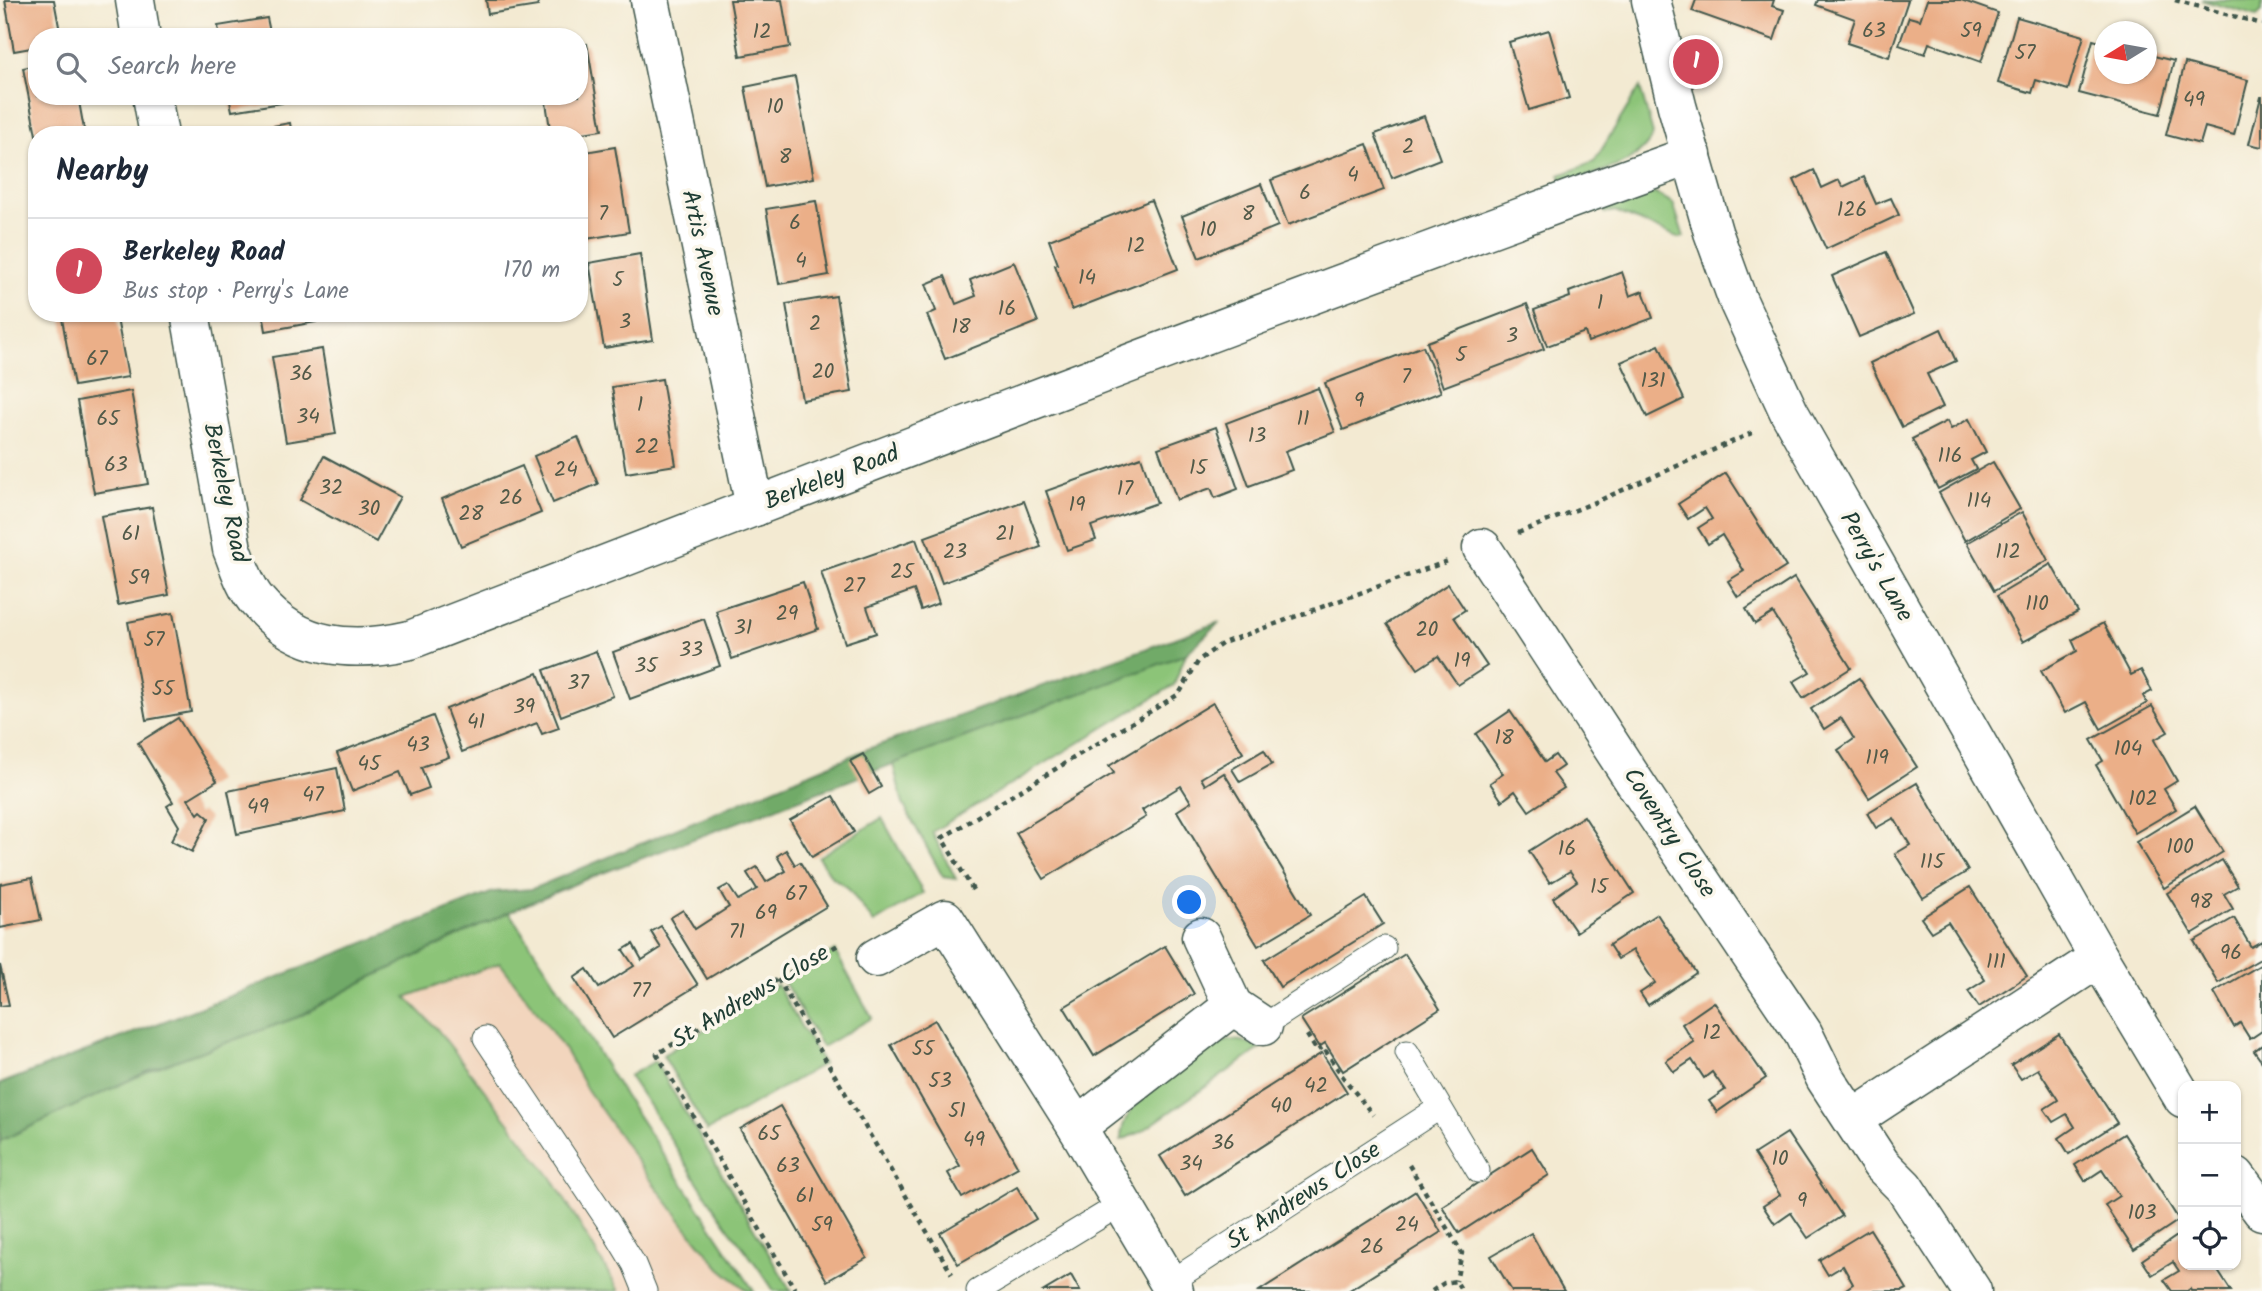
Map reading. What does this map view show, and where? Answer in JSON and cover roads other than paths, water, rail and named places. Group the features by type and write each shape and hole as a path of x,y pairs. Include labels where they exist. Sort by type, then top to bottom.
{"street":[{"path":"135,0 140,28"},
{"name":"Artis Avenue","path":"649,0 755,507"},
{"name":"Perry's Lane","path":"1651,0 1677,106 1713,232 1738,301 1789,412 2099,958 2178,1090"},
{"path":"154,105 157,126"},
{"name":"Berkeley Road","path":"192,322 232,549 256,601 294,632 312,640 347,648 386,646 410,640 1510,220 1692,155"},
{"name":"Coventry Close","path":"1482,548 1802,1033 1825,1078 1881,1164 1904,1187 1972,1291"},
{"name":"St Andrews Close","path":"876,958 945,919 1077,1127 1171,1287"},
{"path":"1077,1127 1248,1016 1200,937"},
{"path":"1853,1119 2099,958"},
{"path":"2241,1184 2262,1211"}],"lane":[{"path":"1248,1016 1384,947"},
{"path":"485,1038 611,1226 634,1264 645,1291"},
{"path":"1407,1052 1478,1171"},
{"name":"St Andrews Close","path":"1171,1287 1439,1108"},
{"path":"978,1291 1121,1204"}],"place":[{"name":"Berkeley Road","path":"1696,62"}]}
